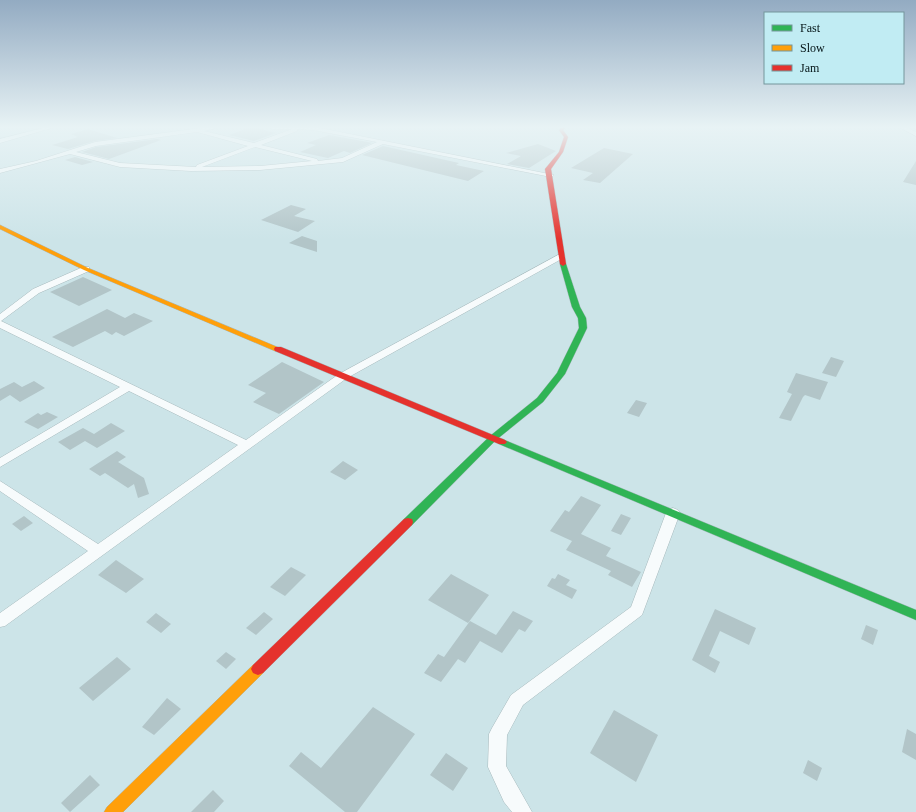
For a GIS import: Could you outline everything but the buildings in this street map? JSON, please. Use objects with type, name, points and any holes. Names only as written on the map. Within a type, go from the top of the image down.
[{"type":"street","points":[[0,171],[26,165]]},
{"type":"street","points":[[116,165],[191,169],[260,168],[292,165]]},
{"type":"street","points":[[191,169],[202,165]]},
{"type":"street","points":[[499,165],[551,175]]},
{"type":"street","points":[[112,812],[493,438],[540,400],[561,374],[583,328],[582,318],[576,307],[561,257],[551,175],[548,169],[551,165]]},
{"type":"street","points":[[0,227],[86,269],[916,614]]},
{"type":"street","points":[[0,621],[344,376],[561,257]]},
{"type":"street","points":[[0,319],[36,291],[86,269]]},
{"type":"street","points":[[0,324],[247,445]]},
{"type":"street","points":[[0,463],[128,387]]},
{"type":"street","points":[[0,485],[98,550]]},
{"type":"street","points":[[523,812],[510,794],[497,767],[498,734],[517,700],[637,611],[673,513]]},
{"type":"traffic: fast","points":[[408,522],[493,438],[540,400],[561,374],[583,328],[582,318],[576,307],[563,264]]},
{"type":"traffic: fast","points":[[502,442],[916,615]]},
{"type":"traffic: slow","points":[[0,227],[86,269],[278,349]]},
{"type":"traffic: slow","points":[[112,812],[258,669]]},
{"type":"traffic: jam","points":[[551,165],[548,169],[563,264]]},
{"type":"traffic: jam","points":[[278,349],[502,442]]},
{"type":"traffic: jam","points":[[258,669],[408,522]]}]
